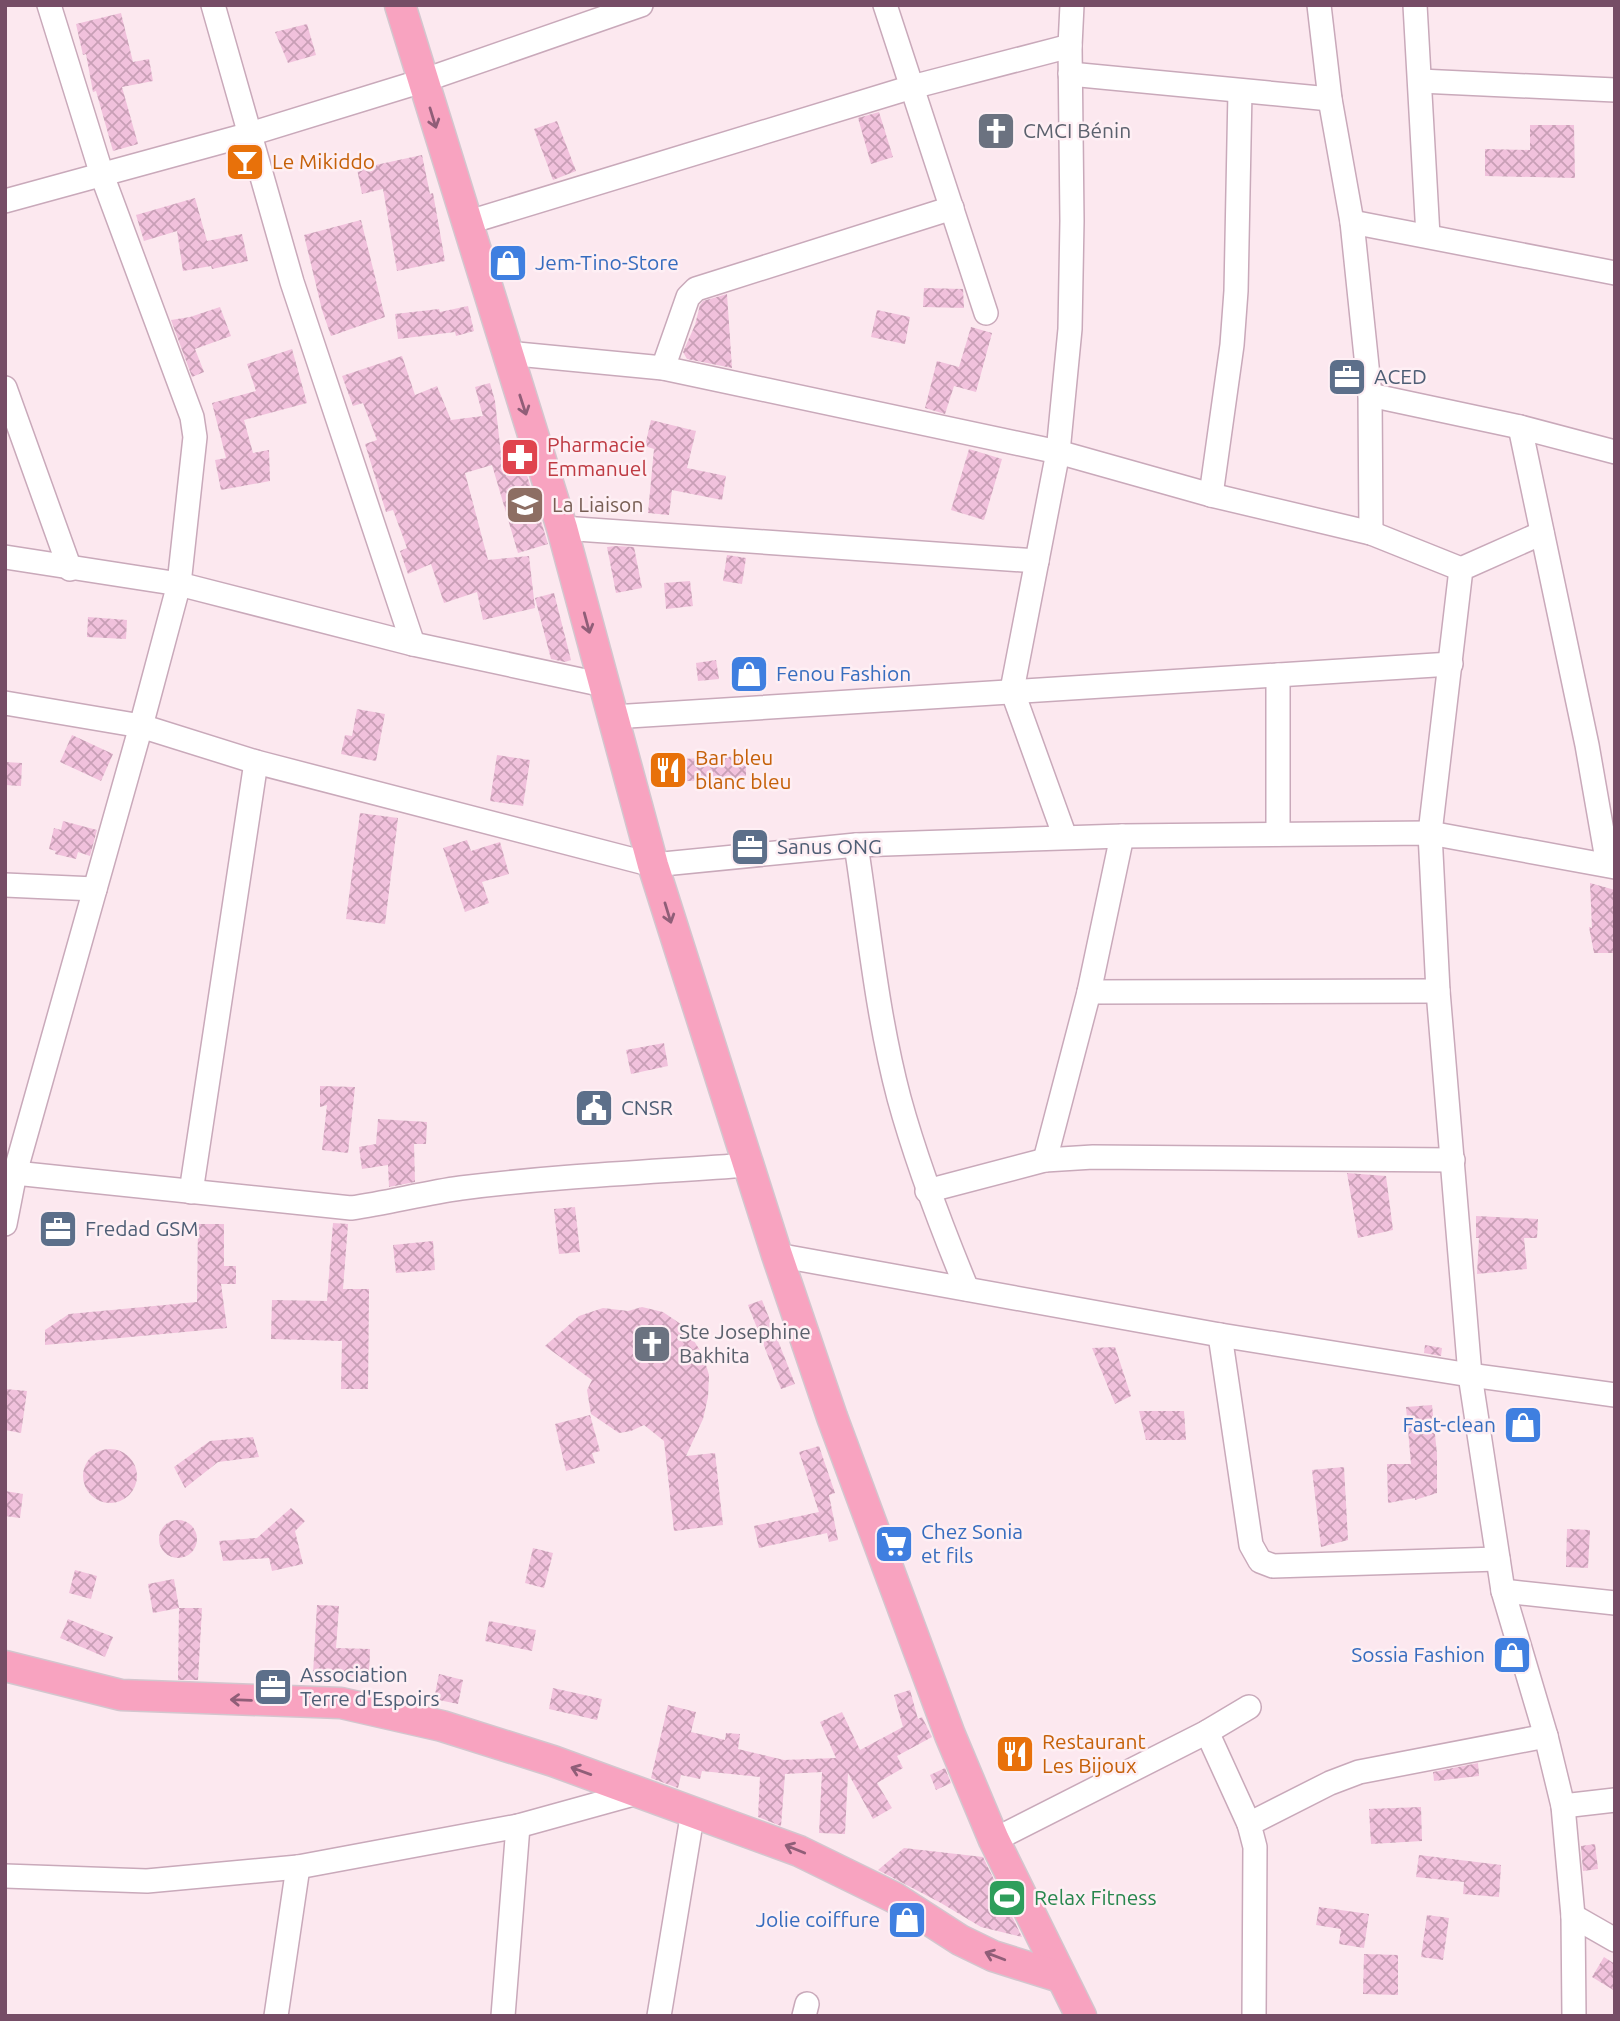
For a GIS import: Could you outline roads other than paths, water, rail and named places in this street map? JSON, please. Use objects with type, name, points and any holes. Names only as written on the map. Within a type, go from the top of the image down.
[{"type":"main road","points":[[400,5],[562,528],[653,864],[777,1255],[832,1417],[950,1735],[994,1840],[1060,1977],[1082,2016]]},
{"type":"main road","points":[[5,1666],[121,1695],[147,1698],[341,1703],[499,1743],[799,1851],[895,1898],[960,1940],[993,1956],[1060,1977]]},
{"type":"street","points":[[5,1224],[15,1173],[179,584],[195,426],[102,175],[49,5]]},
{"type":"street","points":[[213,5],[292,282],[413,644]]},
{"type":"street","points":[[5,201],[250,134],[422,81],[582,14],[641,5]]},
{"type":"street","points":[[885,5],[986,313]]},
{"type":"street","points":[[1065,837],[1012,690],[1058,452],[1070,329],[1072,5]]},
{"type":"street","points":[[1319,5],[1330,99],[1352,222],[1370,395],[1371,533]]},
{"type":"street","points":[[1415,5],[1428,236]]},
{"type":"street","points":[[466,223],[912,87],[1070,46]]},
{"type":"street","points":[[1070,74],[1330,99]]},
{"type":"street","points":[[1420,81],[1615,90]]},
{"type":"street","points":[[1211,495],[1232,345],[1236,291],[1240,91]]},
{"type":"street","points":[[663,368],[688,297],[696,289],[951,208]]},
{"type":"street","points":[[1352,222],[1615,273]]},
{"type":"street","points":[[507,353],[663,368],[1058,452],[1211,495],[1371,533],[1461,569],[1542,533]]},
{"type":"street","points":[[6,391],[70,569]]},
{"type":"street","points":[[1370,395],[1520,427],[1615,452]]},
{"type":"street","points":[[5,703],[141,726],[256,762],[653,864],[856,845],[1065,837],[1430,833],[1611,866],[1520,427]]},
{"type":"street","points":[[562,528],[1037,561]]},
{"type":"street","points":[[5,558],[179,584],[413,644],[604,685]]},
{"type":"street","points":[[1461,569],[1430,833],[1438,991],[1470,1375],[1503,1591],[1546,1736],[1563,1806],[1573,1916],[1574,2016]]},
{"type":"street","points":[[613,717],[1451,664]]},
{"type":"street","points":[[1278,675],[1279,834]]},
{"type":"street","points":[[191,1192],[256,762]]},
{"type":"street","points":[[1045,1160],[1089,992],[1122,836]]},
{"type":"street","points":[[856,845],[888,1050],[899,1097],[927,1191],[967,1289]]},
{"type":"street","points":[[5,885],[95,889]]},
{"type":"street","points":[[1089,992],[1438,991]]},
{"type":"street","points":[[927,1191],[1045,1160],[1093,1157],[1453,1160]]},
{"type":"street","points":[[15,1173],[351,1208],[497,1184],[748,1165]]},
{"type":"street","points":[[777,1255],[1220,1335],[1615,1395]]},
{"type":"street","points":[[1220,1335],[1251,1545],[1260,1561],[1273,1566],[1498,1559]]},
{"type":"street","points":[[1503,1591],[1615,1603]]},
{"type":"street","points":[[994,1840],[1207,1732],[1249,1707]]},
{"type":"street","points":[[1207,1732],[1249,1824],[1255,1847],[1254,2016]]},
{"type":"street","points":[[1249,1824],[1330,1783],[1359,1772],[1546,1736]]},
{"type":"street","points":[[5,1876],[147,1881],[298,1867],[518,1826],[641,1792]]},
{"type":"street","points":[[1563,1806],[1615,1800]]},
{"type":"street","points":[[659,2016],[693,1811]]},
{"type":"street","points":[[503,2016],[518,1826]]},
{"type":"street","points":[[276,2016],[298,1867]]},
{"type":"street","points":[[1573,1916],[1615,1940]]},
{"type":"place","name":"CMCI Bénin","points":[[996,131]]},
{"type":"place","name":"Le Mikiddo","points":[[245,162]]},
{"type":"place","name":"Jem-Tino-Store","points":[[508,263]]},
{"type":"place","name":"ACED","points":[[1347,377]]},
{"type":"place","name":"Pharmacie Emmanuel","points":[[520,457]]},
{"type":"place","name":"La Liaison","points":[[525,505]]},
{"type":"place","name":"Fenou Fashion","points":[[749,674]]},
{"type":"place","name":"Bar bleu blanc bleu","points":[[668,770]]},
{"type":"place","name":"Sanus ONG","points":[[750,847]]},
{"type":"place","name":"CNSR","points":[[594,1108]]},
{"type":"place","name":"Fredad GSM","points":[[58,1229]]},
{"type":"place","name":"Ste Josephine Bakhita","points":[[652,1344]]},
{"type":"place","name":"Fast-clean","points":[[1523,1425]]},
{"type":"place","name":"Chez Sonia et fils","points":[[894,1544]]},
{"type":"place","name":"Sossia Fashion","points":[[1512,1655]]},
{"type":"place","name":"Association Terre d'Espoirs","points":[[273,1687]]},
{"type":"place","name":"Restaurant Les Bijoux","points":[[1015,1754]]},
{"type":"place","name":"Relax Fitness","points":[[1007,1898]]},
{"type":"place","name":"Jolie coiffure","points":[[907,1920]]}]
